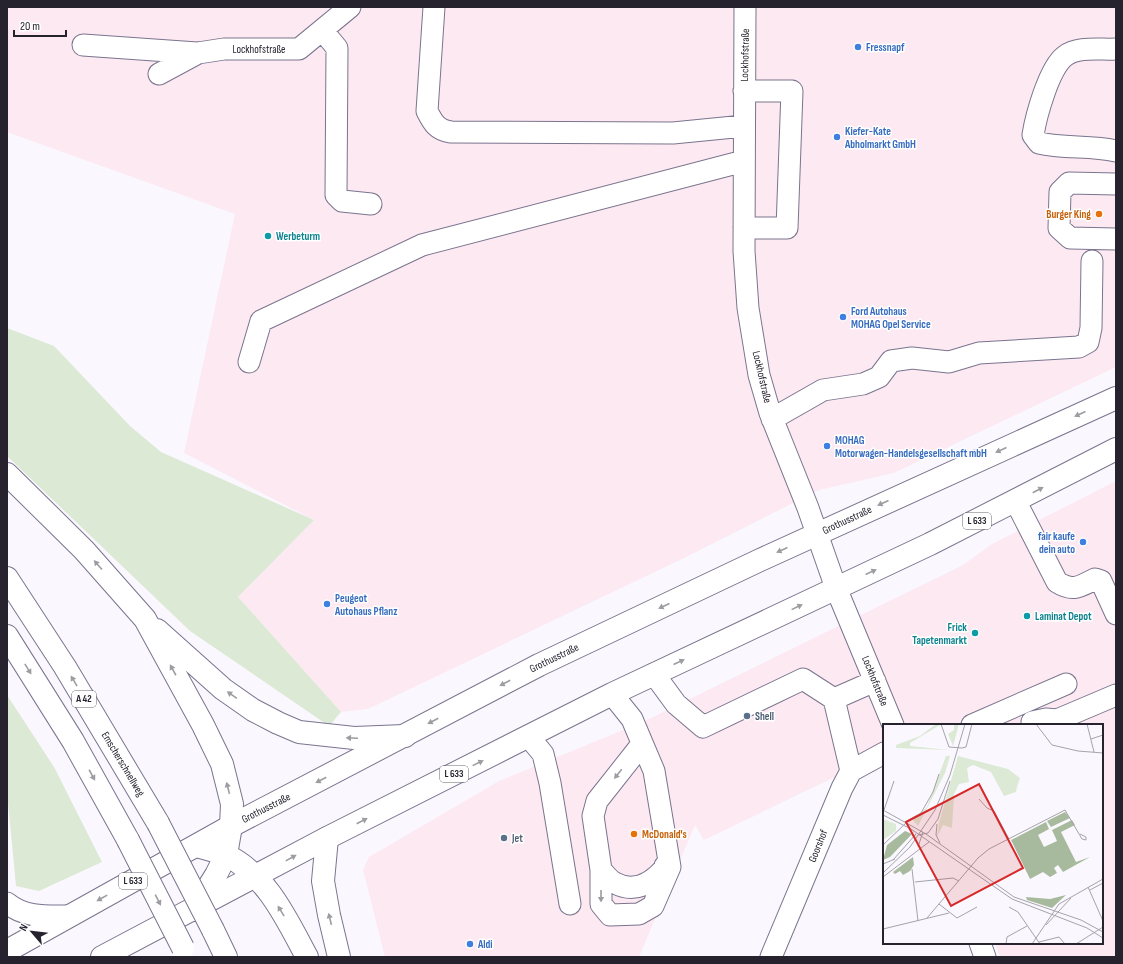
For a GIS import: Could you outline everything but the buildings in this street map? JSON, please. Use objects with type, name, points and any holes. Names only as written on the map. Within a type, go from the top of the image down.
[{"type":"main road","name":"Grothusstraße","points":[[7,951],[232,826],[539,665],[817,534],[1116,398]]},
{"type":"main road","name":"L 633","points":[[102,957],[194,910],[327,838],[612,694],[1016,502],[1116,449]]},
{"type":"main road","points":[[7,474],[84,550],[145,619],[223,689],[253,710],[299,732],[354,738],[405,736]]},
{"type":"main road","name":"Emscherschnellweg","points":[[7,578],[65,667],[158,823],[226,957]]},
{"type":"main road","points":[[145,619],[203,725],[222,764],[232,804],[232,826],[226,855],[216,876],[194,910]]},
{"type":"main road","points":[[7,636],[73,741],[128,840],[185,953]]},
{"type":"main road","points":[[327,838],[323,881],[339,957]]},
{"type":"main road","points":[[197,846],[226,855],[241,864],[256,877],[281,910],[307,957]]},
{"type":"street","name":"Lockhofstraße","points":[[160,74],[198,53],[224,49],[299,49],[350,7]]},
{"type":"street","points":[[434,7],[427,111],[434,125],[442,130],[459,132],[673,133],[744,126]]},
{"type":"street","name":"Lockhofstraße","points":[[745,7],[744,251],[748,308],[759,375],[772,419],[817,534],[836,588],[893,724]]},
{"type":"street","points":[[322,30],[337,48],[336,195],[342,201],[371,204]]},
{"type":"street","points":[[83,45],[198,53]]},
{"type":"street","points":[[1116,49],[1080,50],[1065,56],[1054,71],[1036,114],[1034,135],[1039,143],[1048,145],[1100,148],[1116,151]]},
{"type":"street","points":[[744,91],[792,91],[787,228],[744,228]]},
{"type":"street","points":[[249,362],[261,321],[422,245],[744,161]]},
{"type":"street","points":[[1116,184],[1069,183],[1060,192],[1059,221],[1059,228],[1070,238],[1116,239]]},
{"type":"street","points":[[772,419],[823,390],[863,384],[879,377],[892,361],[912,358],[950,362],[979,353],[1079,347],[1088,342],[1091,328],[1092,260]]},
{"type":"street","points":[[1016,502],[1057,582],[1067,588],[1076,588],[1095,579],[1101,581],[1116,614]]},
{"type":"street","points":[[654,674],[676,704],[703,727],[803,679],[834,699],[851,771],[883,754]]},
{"type":"street","points":[[834,699],[875,681]]},
{"type":"street","points":[[974,724],[1066,684]]},
{"type":"street","points":[[612,694],[632,719],[654,771],[670,867],[653,906],[639,914],[610,915],[602,904],[601,870],[594,816],[597,801],[642,744]]},
{"type":"street","points":[[1032,722],[1046,718],[1057,720],[1116,695]]},
{"type":"street","points":[[529,737],[544,754],[570,904]]},
{"type":"street","name":"Goorshof","points":[[771,957],[842,788],[851,771]]},
{"type":"street","points":[[601,870],[614,883],[633,888],[648,885],[665,868],[656,819],[659,799]]},
{"type":"street","points":[[7,903],[15,910],[36,916],[69,916]]},
{"type":"street","points":[[980,944],[985,957]]},
{"type":"shaded area","points":[[7,7],[1116,7],[1116,367],[894,473],[819,490],[682,559],[368,709],[341,712],[238,597],[314,520],[184,453],[235,214],[7,132]]},
{"type":"shaded area","points":[[1116,481],[1116,957],[1000,957],[995,944],[1103,944],[1103,724],[883,724],[883,748],[837,776],[704,840],[695,825],[639,957],[385,957],[363,870],[369,857],[499,781],[645,721],[963,565],[992,544]]},
{"type":"green space","points":[[7,328],[54,346],[130,426],[161,452],[314,520],[238,597],[341,712],[329,726],[190,631],[7,456]]},
{"type":"green space","points":[[7,695],[54,767],[102,862],[39,891],[16,886],[7,792]]},
{"type":"place","name":"Fressnapf","points":[[858,47]]},
{"type":"place","name":"Kiefer-Kate Abholmarkt GmbH","points":[[837,137]]},
{"type":"place","name":"Burger King","points":[[1099,214]]},
{"type":"place","name":"Werbeturm","points":[[268,236]]},
{"type":"place","name":"Ford Autohaus MOHAG Opel Service","points":[[843,317]]},
{"type":"place","name":"MOHAG Motorwagen-Handelsgesellschaft mbH","points":[[827,446]]},
{"type":"place","name":"fair kaufe dein auto","points":[[1083,542]]},
{"type":"place","name":"Peugeot Autohaus Pflanz","points":[[327,604]]},
{"type":"place","name":"Laminat Depot","points":[[1027,616]]},
{"type":"place","name":"Frick Tapetenmarkt","points":[[975,633]]},
{"type":"place","name":"Shell","points":[[747,716]]},
{"type":"place","name":"McDonald's","points":[[634,834]]},
{"type":"place","name":"Jet","points":[[504,838]]},
{"type":"place","name":"Aldi","points":[[470,944]]}]
